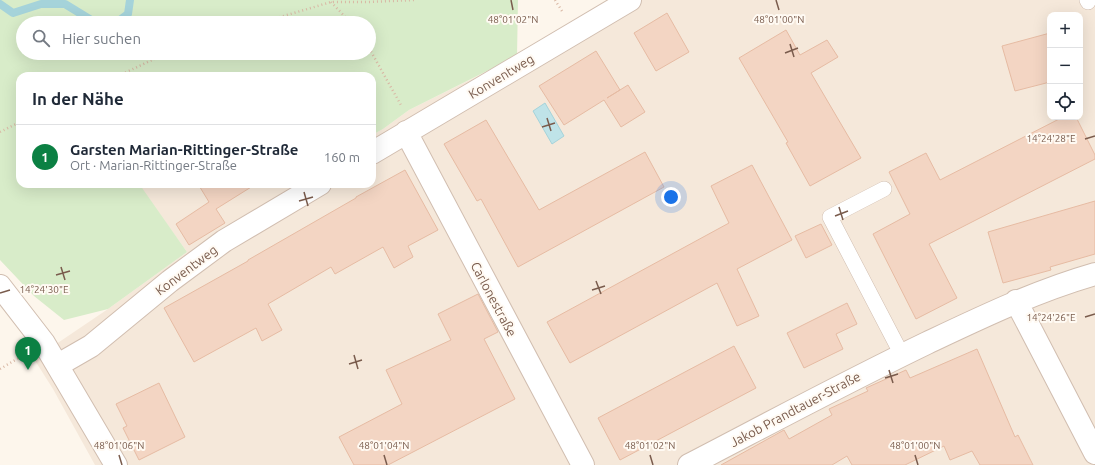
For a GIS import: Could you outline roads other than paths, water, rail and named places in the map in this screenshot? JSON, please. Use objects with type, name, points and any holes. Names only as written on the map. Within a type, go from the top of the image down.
[{"type":"street","name":"Konventweg","points":[[376,151],[630,0]]},
{"type":"street","name":"Carlonestraße","points":[[410,130],[583,465]]},
{"type":"street","name":"Konventweg","points":[[58,365],[91,346],[170,281],[224,241],[313,188]]},
{"type":"street","name":"Jakob Prandtauer-Straße","points":[[689,465],[874,368],[1016,302],[1070,281],[1095,274]]},
{"type":"street","points":[[0,286],[44,343],[116,465]]},
{"type":"street","points":[[1016,302],[1095,453]]},
{"type":"lane","points":[[884,189],[830,217],[902,355]]},
{"type":"water","points":[[545,103],[564,136],[552,144],[533,111]]},
{"type":"waterway","points":[[125,16],[128,14],[130,0]]},
{"type":"waterway","points":[[0,4],[13,13],[41,4],[65,4],[85,16]]},
{"type":"place","name":"Garsten Marian-Rittinger-Straße","points":[[28,370]]}]
